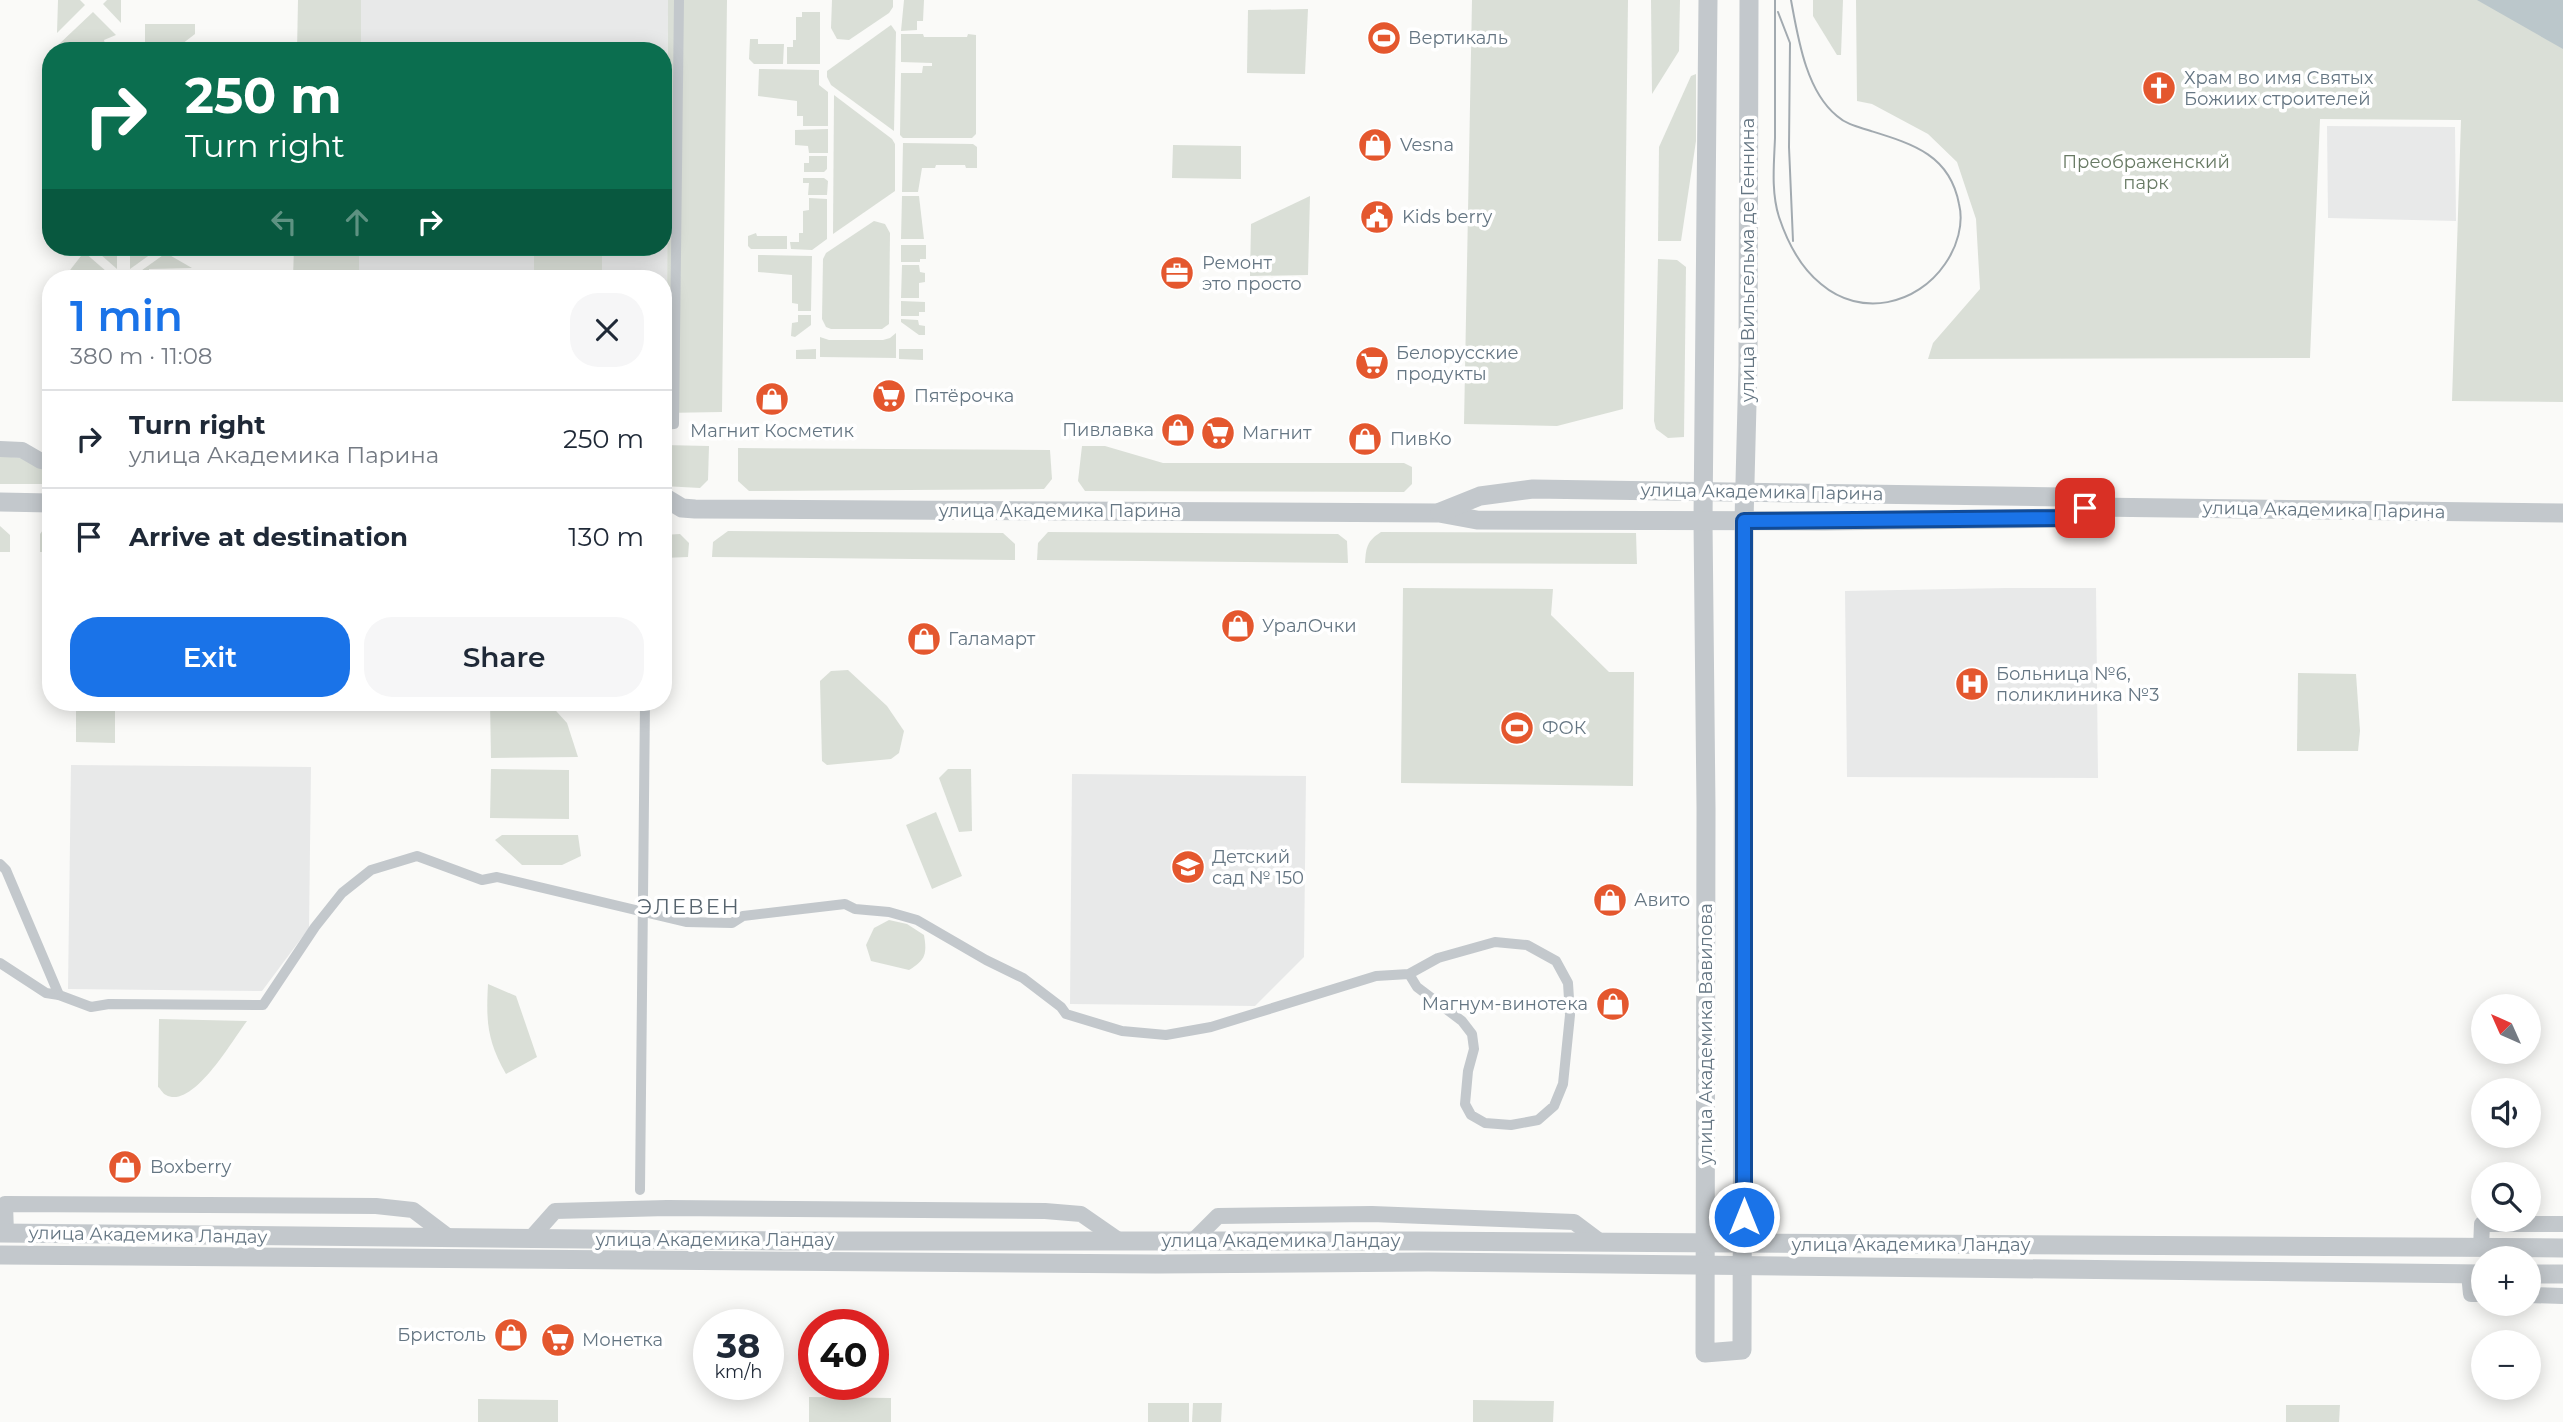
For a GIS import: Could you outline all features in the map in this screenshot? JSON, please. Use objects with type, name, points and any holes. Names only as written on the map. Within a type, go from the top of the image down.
[{"type":"street","points":[[672,424],[679,0]]},
{"type":"street","points":[[1703,521],[1708,0]]},
{"type":"street","name":"улица Вильгельма де Геннина","points":[[1744,521],[1749,0]]},
{"type":"street","points":[[0,449],[22,450],[42,461]]},
{"type":"street","name":"улица Академика Парина","points":[[1439,513],[1480,496],[1533,488],[2063,497],[2085,508],[2563,513]]},
{"type":"street","points":[[0,502],[42,503]]},
{"type":"street","name":"улица Академика Парина","points":[[672,502],[682,508]]},
{"type":"street","name":"улица Академика Парина","points":[[672,512],[682,508],[1439,513],[1478,520],[1744,521],[2065,518],[2085,508]]},
{"type":"street","name":"улица Академика Вавилова","points":[[1703,521],[1706,808],[1705,1353],[1742,1350],[1744,521]]},
{"type":"street","points":[[640,1190],[645,711]]},
{"type":"street","points":[[0,963],[46,993],[91,1007],[109,1004],[263,1005],[315,927],[342,893],[371,870],[417,856],[482,880],[497,877],[686,922],[732,923],[743,916],[845,904],[855,909],[889,912],[917,920],[1023,978],[1061,1007],[1066,1014],[1122,1031],[1166,1035],[1211,1027],[1376,976],[1409,974],[1438,958],[1495,942],[1527,945],[1556,961],[1568,983],[1570,1015],[1563,1084],[1554,1106],[1538,1120],[1511,1125],[1485,1123],[1471,1115],[1465,1104],[1468,1072],[1474,1049],[1472,1034],[1462,1021],[1417,987],[1409,974]]},
{"type":"street","points":[[0,864],[6,870],[59,995]]},
{"type":"street","points":[[3,1233],[5,1204],[344,1205],[413,1210],[450,1238]]},
{"type":"street","points":[[531,1238],[555,1211],[667,1208],[1045,1211],[1081,1214],[1120,1241]]},
{"type":"street","points":[[1193,1241],[1218,1216],[1327,1213],[1574,1222],[1602,1243]]},
{"type":"street","points":[[2481,1246],[2482,1224],[2563,1224]]},
{"type":"street","name":"улица Академика Ландау","points":[[3,1233],[450,1238],[2471,1248]]},
{"type":"street","name":"улица Академика Ландау","points":[[2541,1248],[2563,1248]]},
{"type":"street","name":"улица Академика Ландау","points":[[0,1255],[1198,1265],[1428,1262],[2471,1274]]},
{"type":"street","points":[[2541,1274],[2563,1274]]},
{"type":"street","points":[[2541,1295],[2563,1296]]},
{"type":"shaded area","points":[[361,0],[668,0],[668,42],[361,42]]},
{"type":"shaded area","points":[[2477,0],[2563,0],[2563,49]]},
{"type":"shaded area","points":[[2327,126],[2455,127],[2456,221],[2328,218]]},
{"type":"shaded area","points":[[359,256],[667,256],[667,270],[359,270]]},
{"type":"shaded area","name":"Больница №6, поликлиника №3","points":[[2096,588],[2098,778],[1847,777],[1845,591]]},
{"type":"shaded area","points":[[71,765],[311,767],[309,928],[262,991],[68,989]]},
{"type":"shaded area","name":"Детский сад № 150","points":[[1072,774],[1306,776],[1304,957],[1255,1006],[1070,1004]]},
{"type":"green space","points":[[58,0],[80,0],[85,5],[57,33]]},
{"type":"green space","points":[[107,0],[121,0],[121,23],[103,4]]},
{"type":"green space","points":[[298,0],[361,0],[361,42],[297,42]]},
{"type":"green space","points":[[668,0],[727,0],[722,412],[672,413],[672,270],[667,270],[667,256],[672,256],[672,42],[668,42]]},
{"type":"green space","points":[[832,0],[893,0],[893,7],[889,13],[849,40],[837,39],[831,28]]},
{"type":"green space","points":[[904,0],[924,0],[923,21],[917,21],[917,30],[901,31]]},
{"type":"green space","points":[[1472,0],[1628,0],[1623,409],[1557,426],[1464,424]]},
{"type":"green space","points":[[1651,0],[1680,0],[1679,51],[1652,94]]},
{"type":"green space","points":[[1813,0],[1843,0],[1841,55],[1837,55],[1813,16]]},
{"type":"green space","name":"Преображенский парк","points":[[1856,0],[2563,0],[2563,402],[2452,401],[2461,120],[2320,119],[2310,358],[1928,359],[1933,343],[1980,289],[1976,219],[1957,162],[1928,134],[1872,104],[1857,101]]},
{"type":"green space","points":[[1308,9],[1305,74],[1247,73],[1248,10]]},
{"type":"green space","points":[[93,12],[116,35],[105,42],[61,42]]},
{"type":"green space","points":[[802,12],[820,12],[820,64],[787,64],[787,47],[793,47],[793,40],[796,40],[796,17],[802,17]]},
{"type":"green space","points":[[145,24],[195,24],[195,34],[185,42],[145,42]]},
{"type":"green space","points":[[891,25],[896,32],[894,131],[831,85],[827,77],[827,71]]},
{"type":"green space","points":[[901,34],[923,34],[924,37],[976,35],[976,134],[972,138],[903,138],[900,135],[901,73],[922,73],[923,66],[932,66],[932,63],[901,62]]},
{"type":"green space","points":[[750,39],[758,39],[758,44],[784,44],[783,64],[754,64],[749,59]]},
{"type":"green space","points":[[759,69],[819,70],[819,85],[828,92],[828,126],[803,126],[803,116],[797,116],[797,101],[758,96]]},
{"type":"green space","points":[[1696,74],[1696,141],[1681,241],[1658,241],[1659,147],[1691,76]]},
{"type":"green space","points":[[834,95],[892,139],[895,144],[895,191],[833,234]]},
{"type":"green space","points":[[828,129],[828,153],[809,153],[808,146],[795,145],[795,130]]},
{"type":"green space","points":[[903,143],[973,144],[977,147],[977,168],[966,168],[965,165],[936,165],[935,168],[922,168],[918,192],[902,192]]},
{"type":"green space","points":[[1173,145],[1241,146],[1241,179],[1172,178]]},
{"type":"green space","points":[[809,156],[827,156],[827,169],[824,172],[804,172],[804,163],[809,163]]},
{"type":"green space","points":[[803,178],[824,178],[828,181],[827,195],[808,195],[809,183],[803,183]]},
{"type":"green space","points":[[902,196],[919,196],[924,239],[901,239]]},
{"type":"green space","points":[[1310,196],[1308,275],[1250,276],[1251,224]]},
{"type":"green space","points":[[809,198],[827,199],[827,239],[812,250],[791,249],[790,242],[799,242],[799,233],[803,233],[803,211],[809,210]]},
{"type":"green space","points":[[874,221],[885,224],[890,233],[889,324],[882,329],[826,327],[822,319],[823,259],[826,253]]},
{"type":"green space","points":[[756,233],[757,236],[787,236],[787,249],[751,249],[748,246],[748,236]]},
{"type":"green space","points":[[901,245],[926,245],[926,259],[920,259],[920,262],[901,262]]},
{"type":"green space","points":[[758,255],[812,256],[811,311],[798,311],[798,304],[792,303],[792,275],[758,272]]},
{"type":"green space","points":[[81,256],[89,256],[105,270],[70,270]]},
{"type":"green space","points":[[102,256],[117,256],[117,269]]},
{"type":"green space","points":[[130,256],[148,256],[130,269]]},
{"type":"green space","points":[[162,256],[171,256],[192,268],[149,269],[142,270]]},
{"type":"green space","points":[[294,256],[359,256],[359,270],[293,270]]},
{"type":"green space","points":[[534,256],[602,256],[602,270],[534,270]]},
{"type":"green space","points":[[1658,259],[1677,260],[1686,267],[1684,437],[1668,438],[1656,429],[1654,421]]},
{"type":"green space","points":[[902,265],[919,265],[920,272],[925,273],[925,282],[919,283],[919,298],[901,298]]},
{"type":"green space","points":[[901,301],[925,302],[925,312],[919,312],[919,316],[901,316]]},
{"type":"green space","points":[[798,315],[811,315],[811,325],[795,337],[791,336],[792,323],[798,322]]},
{"type":"green space","points":[[901,319],[918,320],[919,325],[925,326],[925,335],[919,335],[901,322]]},
{"type":"green space","points":[[896,333],[896,358],[820,357],[820,337],[829,340],[883,340]]},
{"type":"green space","points":[[816,349],[816,359],[796,359],[796,350]]},
{"type":"green space","points":[[899,349],[923,349],[923,360],[899,359]]},
{"type":"green space","points":[[672,445],[709,446],[708,480],[700,488],[672,486]]},
{"type":"green space","points":[[1082,446],[1105,446],[1163,463],[1404,463],[1412,467],[1412,484],[1404,492],[1085,491],[1078,481]]},
{"type":"green space","points":[[738,448],[1050,450],[1052,479],[1044,489],[749,491],[738,481]]},
{"type":"green space","points":[[0,456],[22,458],[42,465],[42,484],[0,484]]},
{"type":"green space","points":[[0,526],[10,535],[10,552],[0,552]]},
{"type":"green space","points":[[42,531],[42,552],[40,552]]},
{"type":"green space","points":[[728,531],[1003,533],[1015,544],[1015,560],[712,557],[713,542]]},
{"type":"green space","points":[[1048,532],[1338,534],[1347,541],[1348,563],[1037,560],[1038,543]]},
{"type":"green space","points":[[1381,532],[1636,533],[1637,564],[1365,563],[1368,545]]},
{"type":"green space","points":[[672,534],[680,534],[689,543],[688,557],[672,558]]},
{"type":"green space","name":"ФОК","points":[[1403,588],[1553,589],[1551,615],[1609,672],[1634,672],[1633,786],[1401,783]]},
{"type":"green space","points":[[848,670],[887,706],[904,731],[899,753],[891,759],[827,765],[822,761],[820,681],[831,671]]},
{"type":"green space","points":[[2298,673],[2356,674],[2360,731],[2358,751],[2297,751]]},
{"type":"green space","points":[[76,711],[115,711],[115,743],[76,742]]},
{"type":"green space","points":[[490,711],[556,711],[567,723],[578,757],[491,758]]},
{"type":"green space","points":[[491,769],[569,770],[569,819],[490,818]]},
{"type":"green space","points":[[948,769],[971,769],[972,831],[959,832],[939,778]]},
{"type":"green space","points":[[936,812],[962,876],[932,889],[906,825]]},
{"type":"green space","points":[[502,835],[578,835],[581,856],[562,865],[522,865],[495,840]]},
{"type":"green space","points":[[889,920],[907,924],[924,935],[924,956],[909,970],[871,961],[866,945],[874,928]]},
{"type":"green space","points":[[488,984],[516,996],[537,1057],[506,1074],[491,1041],[487,1009]]},
{"type":"green space","points":[[159,1019],[247,1021],[200,1083],[177,1097],[166,1095],[158,1087]]},
{"type":"green space","points":[[891,1398],[891,1422],[809,1422],[809,1400]]},
{"type":"green space","points":[[478,1399],[558,1400],[558,1422],[478,1422]]},
{"type":"green space","points":[[1473,1400],[1554,1401],[1553,1422],[1473,1422]]},
{"type":"green space","points":[[1148,1403],[1189,1403],[1189,1422],[1148,1422]]},
{"type":"green space","points":[[1193,1403],[1222,1403],[1221,1422],[1192,1422]]},
{"type":"green space","points":[[2286,1405],[2340,1405],[2339,1422],[2286,1422]]},
{"type":"tram line","points":[[1775,0],[1774,188],[1776,207],[1786,235],[1807,270],[1837,295],[1870,303],[1904,297],[1933,278],[1953,250],[1961,219],[1954,187],[1947,174],[1927,154],[1901,141],[1849,124],[1826,105],[1805,63],[1791,0]]},
{"type":"tram line","points":[[1778,12],[1790,43],[1789,147],[1793,241]]},
{"type":"place","name":"Вертикаль","points":[[1384,38]]},
{"type":"place","name":"Храм во имя Святых Божиих строителей","points":[[2159,88]]},
{"type":"place","name":"Vesna","points":[[1375,145]]},
{"type":"place","name":"Kids berry","points":[[1377,217]]},
{"type":"place","name":"Ремонт это просто","points":[[1177,273]]},
{"type":"place","name":"Белорусские продукты","points":[[1372,363]]},
{"type":"place","name":"Пятёрочка","points":[[889,396]]},
{"type":"place","name":"Магнит Косметик","points":[[772,399]]},
{"type":"place","name":"Пивлавка","points":[[1178,430]]},
{"type":"place","name":"Магнит","points":[[1218,433]]},
{"type":"place","name":"ПивКо","points":[[1365,439]]},
{"type":"place","name":"УралОчки","points":[[1238,626]]},
{"type":"place","name":"Галамарт","points":[[924,639]]},
{"type":"place","name":"Больница №6, поликлиника №3","points":[[1972,684]]},
{"type":"place","name":"ФОК","points":[[1517,728]]},
{"type":"place","name":"Детский сад № 150","points":[[1188,867]]},
{"type":"place","name":"Авито","points":[[1610,900]]},
{"type":"place","name":"Магнум-винотека","points":[[1613,1004]]},
{"type":"place","name":"Boxberry","points":[[125,1167]]},
{"type":"place","name":"Бристоль","points":[[511,1335]]},
{"type":"place","name":"Монетка","points":[[558,1340]]},
{"type":"district","name":"ЭЛЕВЕН","points":[[689,907]]},
{"type":"route","points":[[1744,1217],[1744,521],[2065,518],[2085,508]]}]
